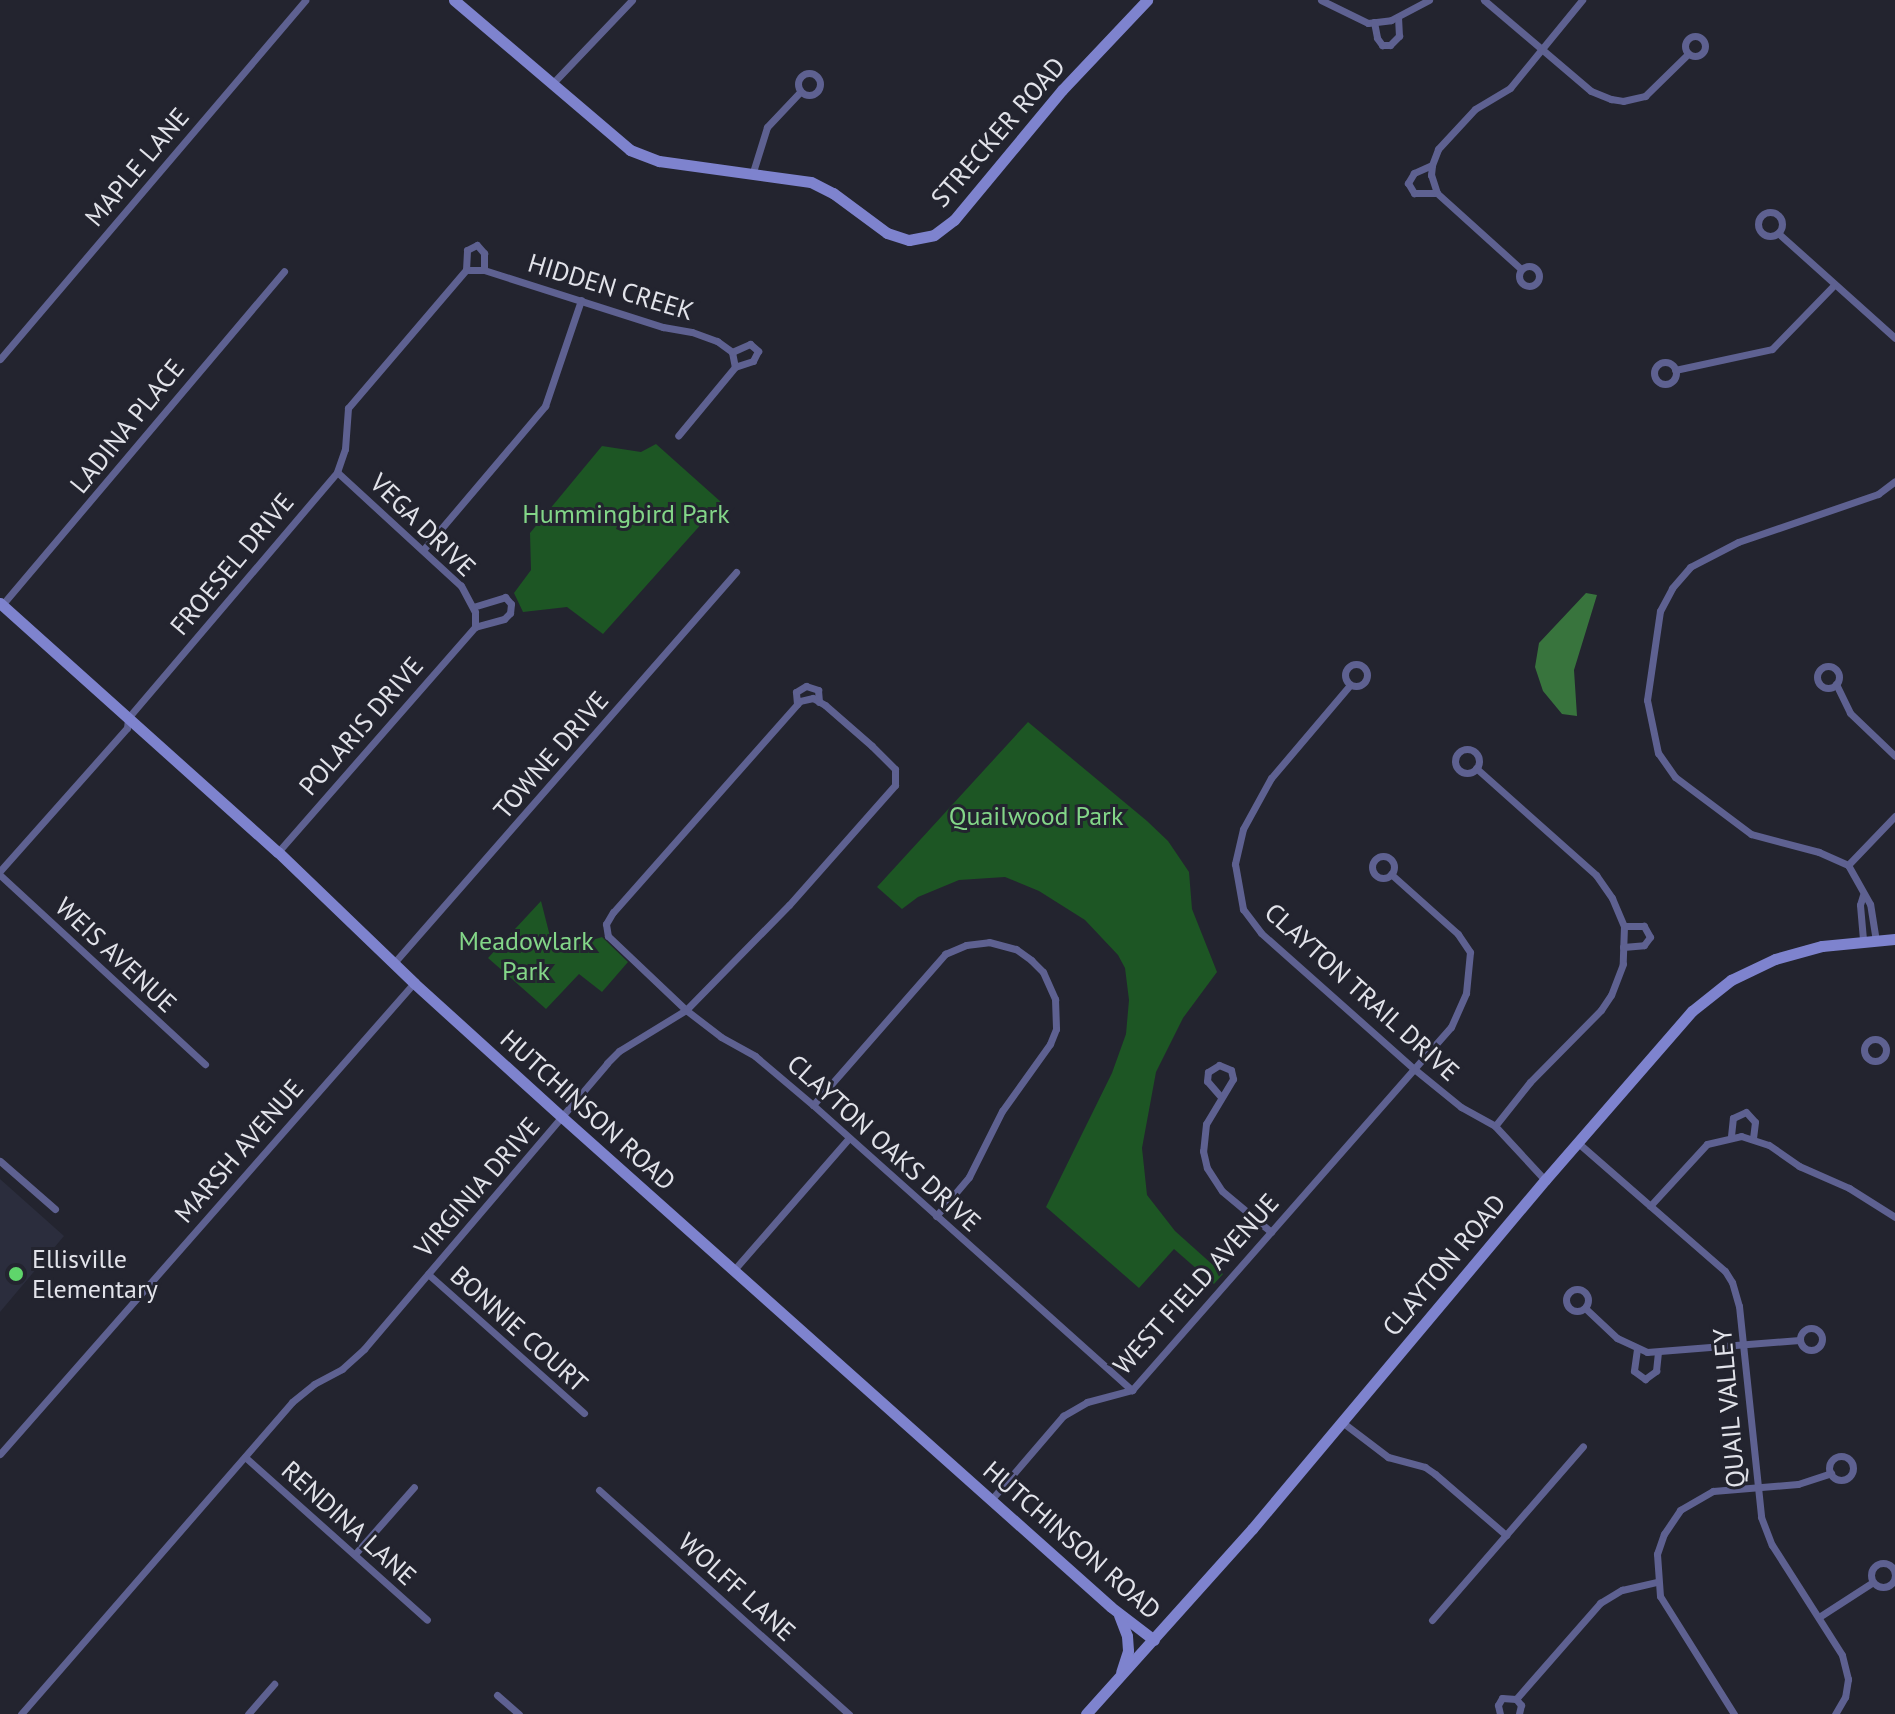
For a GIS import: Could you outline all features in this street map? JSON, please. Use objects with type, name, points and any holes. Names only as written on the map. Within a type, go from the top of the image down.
[{"type":"street","name":"MAPLE LANE","points":[[0,359],[305,0]]},
{"type":"street","name":"STRECKER ROAD","points":[[454,0],[614,140],[644,157],[811,182],[833,193],[897,237],[909,240],[934,235],[965,208],[1062,90],[1147,0]]},
{"type":"street","points":[[550,86],[632,0]]},
{"type":"street","points":[[1321,0],[1368,23],[1398,17],[1429,0]]},
{"type":"street","points":[[1484,0],[1591,91],[1623,101],[1645,96],[1688,54]]},
{"type":"street","points":[[1521,269],[1437,193],[1431,175],[1432,165],[1438,149],[1469,116],[1510,88],[1582,0]]},
{"type":"street","points":[[1374,22],[1377,38],[1382,45],[1390,45],[1399,36],[1398,17]]},
{"type":"street","points":[[753,172],[767,127],[800,92]]},
{"type":"street","points":[[1432,165],[1410,177],[1408,187],[1418,193],[1437,193]]},
{"type":"street","points":[[1778,233],[1895,338]]},
{"type":"street","name":"FROESEL DRIVE","points":[[0,873],[127,728],[128,718],[337,472],[345,449],[348,408],[466,270],[467,250],[477,245],[484,253],[484,270]]},
{"type":"street","name":"HIDDEN CREEK","points":[[466,270],[484,270],[663,327],[692,332],[717,341],[732,352],[750,344],[758,351],[753,361],[735,364]]},
{"type":"street","name":"LADINA PLACE","points":[[1,604],[284,271]]},
{"type":"street","points":[[1675,370],[1772,349],[1834,285]]},
{"type":"street","points":[[423,550],[545,406],[581,300]]},
{"type":"street","points":[[678,436],[735,364],[732,352]]},
{"type":"street","name":"VEGA DRIVE","points":[[337,472],[461,586],[474,609]]},
{"type":"street","points":[[1876,941],[1870,904],[1848,865],[1819,852],[1751,834],[1675,777],[1658,753],[1647,700],[1660,611],[1672,588],[1690,567],[1738,542],[1878,494],[1895,481]]},
{"type":"street","name":"TOWNE DRIVE","points":[[393,964],[736,572]]},
{"type":"street","name":"POLARIS DRIVE","points":[[278,852],[475,627],[504,619],[510,613],[511,604],[505,597],[474,609]]},
{"type":"street","name":"HUTCHINSON ROAD","points":[[1,604],[278,852],[393,964],[733,1271],[1117,1611],[1154,1640]]},
{"type":"street","points":[[474,609],[475,627]]},
{"type":"street","points":[[1836,684],[1850,713],[1895,756]]},
{"type":"street","name":"CLAYTON TRAIL DRIVE","points":[[1350,685],[1271,778],[1256,804],[1236,852],[1237,886],[1243,909],[1261,933],[1413,1068],[1461,1107],[1495,1126],[1545,1180]]},
{"type":"street","name":"VIRGINIA DRIVE","points":[[21,1714],[292,1402],[314,1384],[342,1369],[364,1349],[619,1051],[686,1010],[789,905],[895,785],[897,776],[890,764],[819,702],[818,690],[806,686],[796,692],[797,704],[613,912],[608,919],[607,931]]},
{"type":"street","points":[[797,704],[813,698],[819,702]]},
{"type":"street","points":[[1476,768],[1596,875],[1619,911],[1624,926],[1619,978],[1601,1010],[1530,1082],[1495,1126]]},
{"type":"street","points":[[1848,865],[1895,816]]},
{"type":"street","name":"WEIS AVENUE","points":[[0,873],[205,1064]]},
{"type":"street","name":"WEST FIELD AVENUE","points":[[991,1500],[1063,1416],[1087,1402],[1132,1390],[1458,1017],[1468,982],[1470,952],[1458,934],[1391,874]]},
{"type":"street","points":[[1863,895],[1860,905],[1863,942]]},
{"type":"street","points":[[1623,947],[1644,945],[1650,937],[1644,926],[1624,926]]},
{"type":"street","name":"CLAYTON OAKS DRIVE","points":[[607,931],[614,942],[686,1010],[721,1037],[755,1056],[813,1105],[1132,1390]]},
{"type":"street","name":"CLAYTON ROAD","points":[[1086,1714],[1342,1422],[1681,1023],[1717,989],[1759,965],[1790,953],[1895,939]]},
{"type":"street","points":[[813,1105],[945,954],[966,945],[989,942],[1016,949],[1031,960],[1043,972],[1055,999],[1057,1014],[1053,1037],[1002,1111],[969,1177],[936,1216]]},
{"type":"street","name":"MARSH AVENUE","points":[[0,1454],[414,983]]},
{"type":"street","points":[[1885,1044],[1895,1039]]},
{"type":"street","points":[[1221,1097],[1207,1081],[1211,1068],[1219,1065],[1227,1067],[1233,1074],[1232,1084],[1206,1124],[1203,1151],[1207,1168],[1222,1191],[1271,1232]]},
{"type":"street","points":[[1731,1136],[1733,1118],[1746,1112],[1755,1122],[1753,1138]]},
{"type":"street","points":[[1650,1206],[1697,1152],[1707,1144],[1731,1136],[1753,1138],[1895,1217]]},
{"type":"street","points":[[733,1271],[848,1139]]},
{"type":"street","name":"QUAIL VALLEY","points":[[1577,1142],[1725,1271],[1732,1282],[1739,1306],[1757,1485],[1765,1531],[1842,1655],[1846,1668],[1846,1691],[1835,1714]]},
{"type":"street","points":[[0,1161],[55,1209]]},
{"type":"street","name":"BONNIE COURT","points":[[428,1274],[584,1413]]},
{"type":"street","points":[[1585,1308],[1617,1338],[1637,1349],[1658,1353],[1800,1340]]},
{"type":"street","points":[[1637,1349],[1634,1371],[1645,1379],[1654,1374],[1658,1353]]},
{"type":"street","points":[[1342,1422],[1388,1457],[1435,1474],[1506,1535]]},
{"type":"street","points":[[1432,1620],[1583,1446]]},
{"type":"street","name":"RENDINA LANE","points":[[245,1457],[427,1620]]},
{"type":"street","points":[[1734,1714],[1663,1603],[1657,1582],[1657,1554],[1668,1526],[1680,1510],[1713,1491],[1798,1484],[1831,1473]]},
{"type":"street","points":[[355,1554],[414,1487]]},
{"type":"street","name":"WOLFF LANE","points":[[599,1490],[849,1714]]},
{"type":"street","points":[[1516,1699],[1600,1603],[1622,1590],[1657,1582]]},
{"type":"street","points":[[1819,1617],[1873,1582]]},
{"type":"street","points":[[1117,1611],[1127,1636],[1128,1651],[1118,1679]]},
{"type":"street","points":[[248,1714],[274,1684]]},
{"type":"street","points":[[497,1695],[519,1714]]},
{"type":"street","points":[[1500,1714],[1498,1705],[1502,1698],[1516,1699],[1521,1705],[1519,1714]]},
{"type":"shaded area","points":[[1586,593],[1597,595],[1574,670],[1577,716],[1562,714],[1543,691],[1535,667],[1539,643]]},
{"type":"shaded area","name":"Ellisville Elementary","points":[[0,1179],[64,1236],[0,1312]]},
{"type":"green space","name":"Hummingbird Park","points":[[656,444],[721,502],[603,634],[567,607],[523,612],[514,593],[531,570],[530,533],[602,446],[641,452]]},
{"type":"green space","name":"Quailwood Park","points":[[1028,722],[1147,821],[1168,841],[1189,872],[1192,909],[1217,972],[1183,1018],[1156,1072],[1142,1148],[1147,1195],[1175,1231],[1223,1274],[1214,1284],[1174,1249],[1139,1288],[1046,1207],[1112,1073],[1126,1034],[1129,1000],[1125,968],[1118,955],[1085,920],[1039,891],[1005,877],[959,880],[918,897],[902,909],[877,887]]},
{"type":"green space","name":"Meadowlark Park","points":[[541,901],[554,952],[602,937],[628,962],[602,992],[579,974],[546,1009],[488,958]]},
{"type":"place","name":"Ellisville Elementary","points":[[16,1274]]}]
